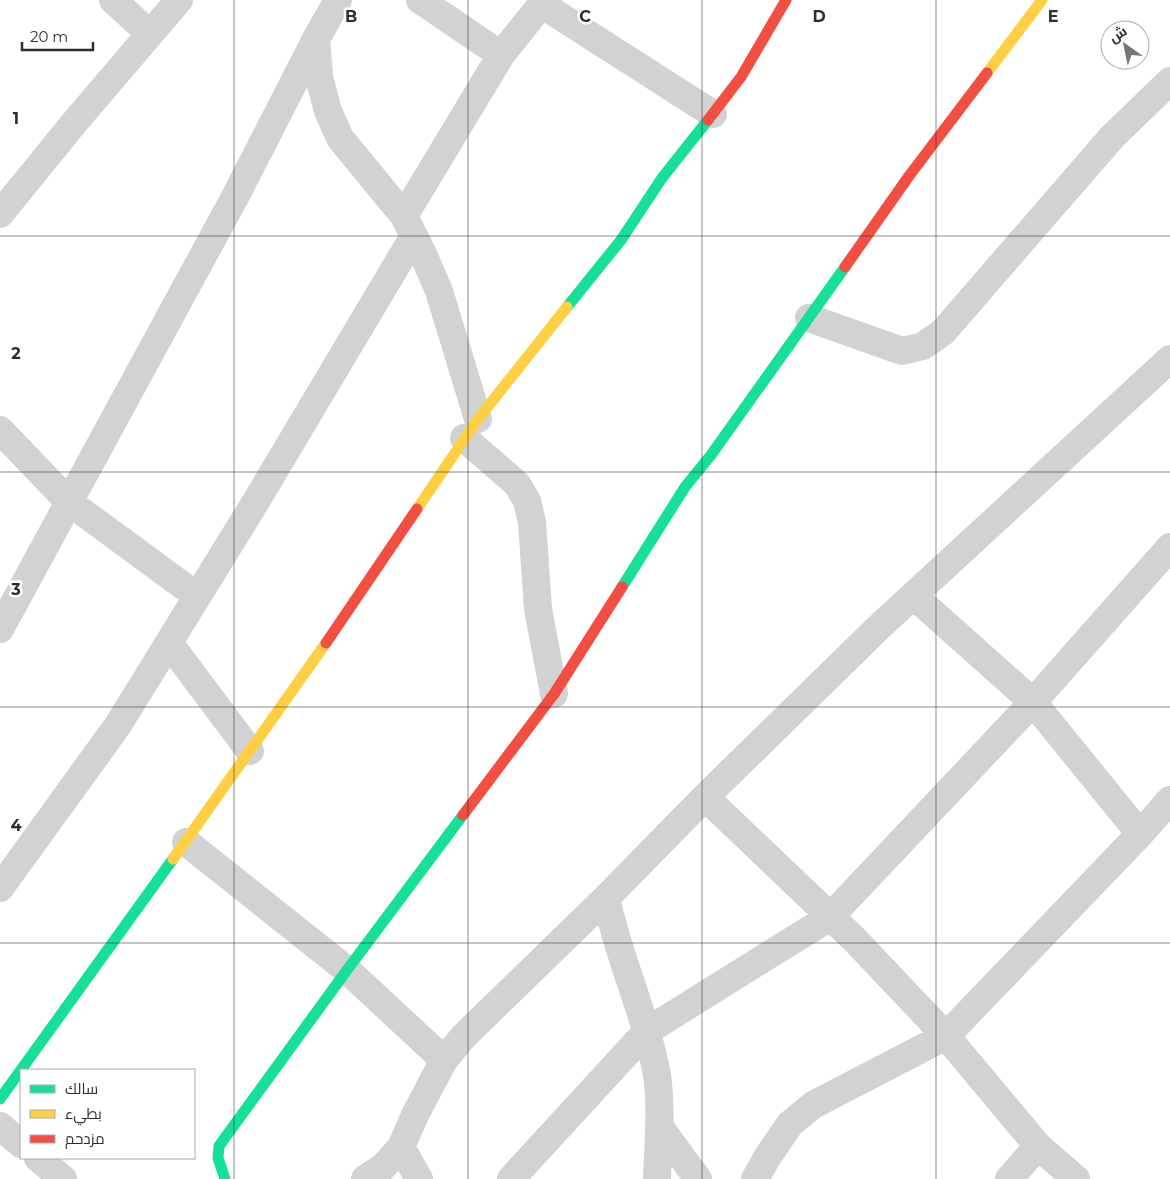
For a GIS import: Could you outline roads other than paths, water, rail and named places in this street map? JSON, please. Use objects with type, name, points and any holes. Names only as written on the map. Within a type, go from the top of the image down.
[{"type":"street","points":[[113,0],[150,34]]},
{"type":"street","points":[[0,214],[74,123],[180,0]]},
{"type":"street","points":[[0,629],[235,197],[338,0]]},
{"type":"street","points":[[420,0],[501,55]]},
{"type":"street","points":[[22,1069],[114,944],[250,751],[277,709],[303,676],[471,429],[621,240],[662,178],[741,77],[786,0]]},
{"type":"street","points":[[225,1179],[218,1158],[219,1146],[347,970],[554,694],[685,487],[711,455],[909,176],[1042,0]]},
{"type":"street","points":[[0,888],[118,724],[197,596],[409,226],[501,55],[543,2],[713,114]]},
{"type":"street","points":[[316,39],[319,77],[328,112],[340,138],[409,226],[439,291],[471,429],[517,484],[527,501],[532,522],[538,609],[554,694]]},
{"type":"street","points":[[809,318],[902,351],[923,346],[943,332],[1112,137],[1170,81]]},
{"type":"street","points":[[365,1179],[383,1168],[401,1147],[415,1115],[444,1060],[464,1036],[879,628],[1170,360]]},
{"type":"street","points":[[0,430],[69,502],[197,596]]},
{"type":"street","points":[[511,1179],[647,1031],[830,917],[1034,702],[1170,547]]},
{"type":"street","points":[[914,596],[1034,702],[1140,834]]},
{"type":"street","points":[[168,643],[250,751]]},
{"type":"street","points":[[705,797],[830,917],[946,1036],[1038,1146],[1076,1179]]},
{"type":"street","points":[[755,1179],[790,1124],[814,1106],[946,1036],[1140,834],[1170,800]]},
{"type":"street","points":[[186,842],[347,970],[444,1060]]},
{"type":"street","points":[[606,898],[612,927],[647,1031],[657,1077],[659,1126],[656,1179]]},
{"type":"street","points":[[0,1099],[20,1072]]},
{"type":"street","points":[[0,1126],[20,1143]]},
{"type":"street","points":[[659,1126],[698,1179]]},
{"type":"street","points":[[1009,1179],[1038,1146]]},
{"type":"street","points":[[401,1147],[419,1179]]},
{"type":"street","points":[[39,1159],[63,1179]]}]
